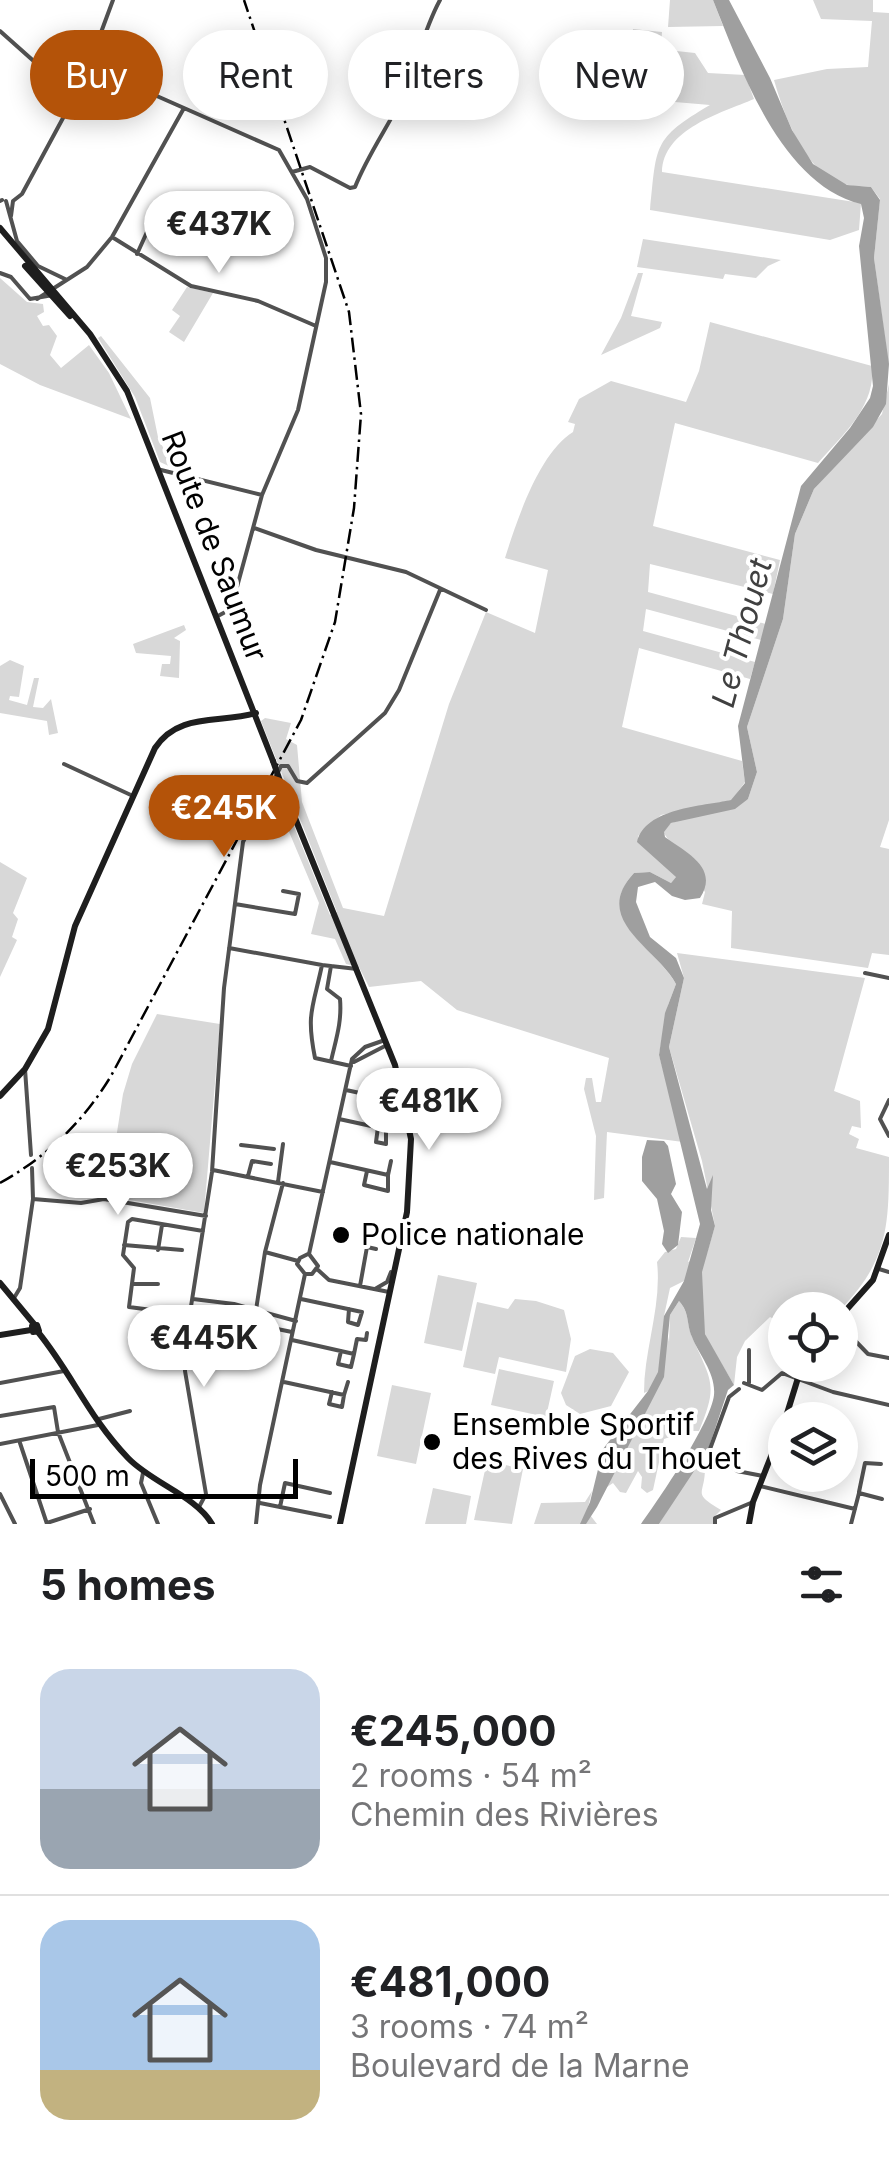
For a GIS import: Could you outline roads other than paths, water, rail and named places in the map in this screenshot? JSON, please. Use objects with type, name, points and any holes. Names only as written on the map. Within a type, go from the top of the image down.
[{"type":"main road","name":"Route de Saumur","points":[[0,231],[102,353],[125,392],[404,1094],[411,1151],[408,1203],[340,1524]]},
{"type":"main road","points":[[0,1096],[25,1069],[48,1028],[76,925],[154,748],[166,734],[183,724],[254,713]]},
{"type":"main road","points":[[858,1298],[879,1269],[889,1235]]},
{"type":"main road","points":[[0,1282],[97,1424],[143,1473],[200,1507],[212,1524]]},
{"type":"main road","points":[[0,1336],[35,1329]]},
{"type":"main road","points":[[749,1524],[768,1466]]},
{"type":"street","points":[[102,30],[113,0]]},
{"type":"street","points":[[292,172],[310,168],[355,187],[372,146],[402,96],[440,0]]},
{"type":"street","points":[[0,31],[30,58]]},
{"type":"street","points":[[0,274],[10,277],[28,298],[37,299],[87,268],[112,237],[183,110]]},
{"type":"street","points":[[11,216],[14,201],[22,194],[62,120]]},
{"type":"street","points":[[211,120],[279,150],[307,200],[327,266],[298,410],[262,494],[231,609],[217,616]]},
{"type":"street","points":[[2,200],[14,201]]},
{"type":"street","points":[[2,200],[17,241],[38,266],[57,272],[66,280]]},
{"type":"street","points":[[137,254],[152,221]]},
{"type":"street","points":[[112,237],[191,286],[258,301],[316,326]]},
{"type":"street","points":[[158,468],[262,494]]},
{"type":"street","points":[[254,528],[316,550],[406,572],[486,610]]},
{"type":"street","points":[[200,1507],[206,1494],[185,1372],[192,1299],[213,1170],[228,948],[243,842],[281,766],[288,766],[298,780],[307,783],[380,720],[403,681],[440,590]]},
{"type":"street","points":[[64,764],[133,796]]},
{"type":"street","points":[[235,904],[295,914],[300,894],[283,892]]},
{"type":"street","points":[[228,948],[357,969]]},
{"type":"street","points":[[322,965],[308,1020],[313,1055],[351,1066]]},
{"type":"street","points":[[327,989],[332,966]]},
{"type":"street","points":[[866,972],[889,978]]},
{"type":"street","points":[[316,987],[327,989],[340,999],[340,1028],[331,1062]]},
{"type":"street","points":[[264,1252],[298,1261],[308,1254],[351,1066],[386,1042]]},
{"type":"street","points":[[25,1069],[31,1155]]},
{"type":"street","points":[[384,1089],[382,1128],[376,1142],[395,1146]]},
{"type":"street","points":[[346,1090],[384,1098]]},
{"type":"street","points":[[889,1100],[880,1120],[889,1136]]},
{"type":"street","points":[[339,1119],[382,1128],[388,1132],[386,1144]]},
{"type":"street","points":[[241,1144],[274,1149]]},
{"type":"street","points":[[256,1310],[280,1182],[283,1144]]},
{"type":"street","points":[[260,1162],[262,1147]]},
{"type":"street","points":[[367,1171],[364,1185],[388,1190],[392,1161]]},
{"type":"street","points":[[248,1176],[250,1162],[271,1164]]},
{"type":"street","points":[[330,1162],[388,1175]]},
{"type":"street","points":[[14,1298],[20,1288],[33,1199],[32,1168]]},
{"type":"street","points":[[213,1170],[323,1192]]},
{"type":"street","points":[[33,1199],[81,1203],[104,1199],[207,1216]]},
{"type":"street","points":[[190,1315],[131,1308],[134,1266],[124,1257],[124,1245],[130,1220],[203,1232]]},
{"type":"street","points":[[158,1250],[162,1224]]},
{"type":"street","points":[[124,1245],[182,1250]]},
{"type":"street","points":[[360,1286],[367,1247],[376,1249]]},
{"type":"street","points":[[308,1254],[330,1280],[390,1292]]},
{"type":"street","points":[[298,1261],[299,1271],[305,1274],[317,1269]]},
{"type":"street","points":[[375,1289],[387,1282],[395,1265]]},
{"type":"street","points":[[879,1269],[889,1272]]},
{"type":"street","points":[[256,1524],[305,1274]]},
{"type":"street","points":[[132,1284],[158,1284]]},
{"type":"street","points":[[375,1289],[386,1306]]},
{"type":"street","points":[[192,1299],[241,1306],[296,1321]]},
{"type":"street","points":[[301,1299],[350,1309]]},
{"type":"street","points":[[241,1306],[238,1320],[294,1333]]},
{"type":"street","points":[[341,1351],[338,1364],[350,1367],[357,1339],[366,1340],[367,1333]]},
{"type":"street","points":[[292,1340],[354,1354]]},
{"type":"street","points":[[858,1343],[868,1354],[889,1358]]},
{"type":"street","points":[[749,1350],[747,1383],[764,1389],[772,1382]]},
{"type":"street","points":[[0,1383],[64,1371]]},
{"type":"street","points":[[283,1382],[344,1395]]},
{"type":"street","points":[[332,1392],[328,1404],[342,1407],[348,1382]]},
{"type":"street","points":[[805,1382],[889,1405]]},
{"type":"street","points":[[739,1389],[729,1397],[710,1449],[737,1471],[764,1476]]},
{"type":"street","points":[[0,1416],[54,1407],[59,1434],[94,1524]]},
{"type":"street","points":[[0,1444],[59,1434],[130,1412]]},
{"type":"street","points":[[20,1441],[47,1524],[90,1509]]},
{"type":"street","points":[[851,1524],[865,1463],[880,1464]]},
{"type":"street","points":[[143,1473],[141,1483],[158,1524]]},
{"type":"street","points":[[280,1507],[285,1483],[330,1493]]},
{"type":"street","points":[[760,1486],[855,1509]]},
{"type":"street","points":[[859,1493],[882,1499]]},
{"type":"street","points":[[0,1494],[15,1524]]},
{"type":"street","points":[[258,1502],[330,1516]]},
{"type":"street","points":[[715,1524],[715,1518],[753,1502]]},
{"type":"railway","points":[[0,1183],[63,1137],[111,1076],[301,720],[335,622],[354,508],[361,414],[349,312],[244,0]]},
{"type":"place","name":"Police nationale","points":[[341,1235]]},
{"type":"place","name":"Ensemble Sportif des Rives du Thouet","points":[[432,1442]]},
{"type":"water label","name":"Le Thouet","points":[[742,633]]}]
